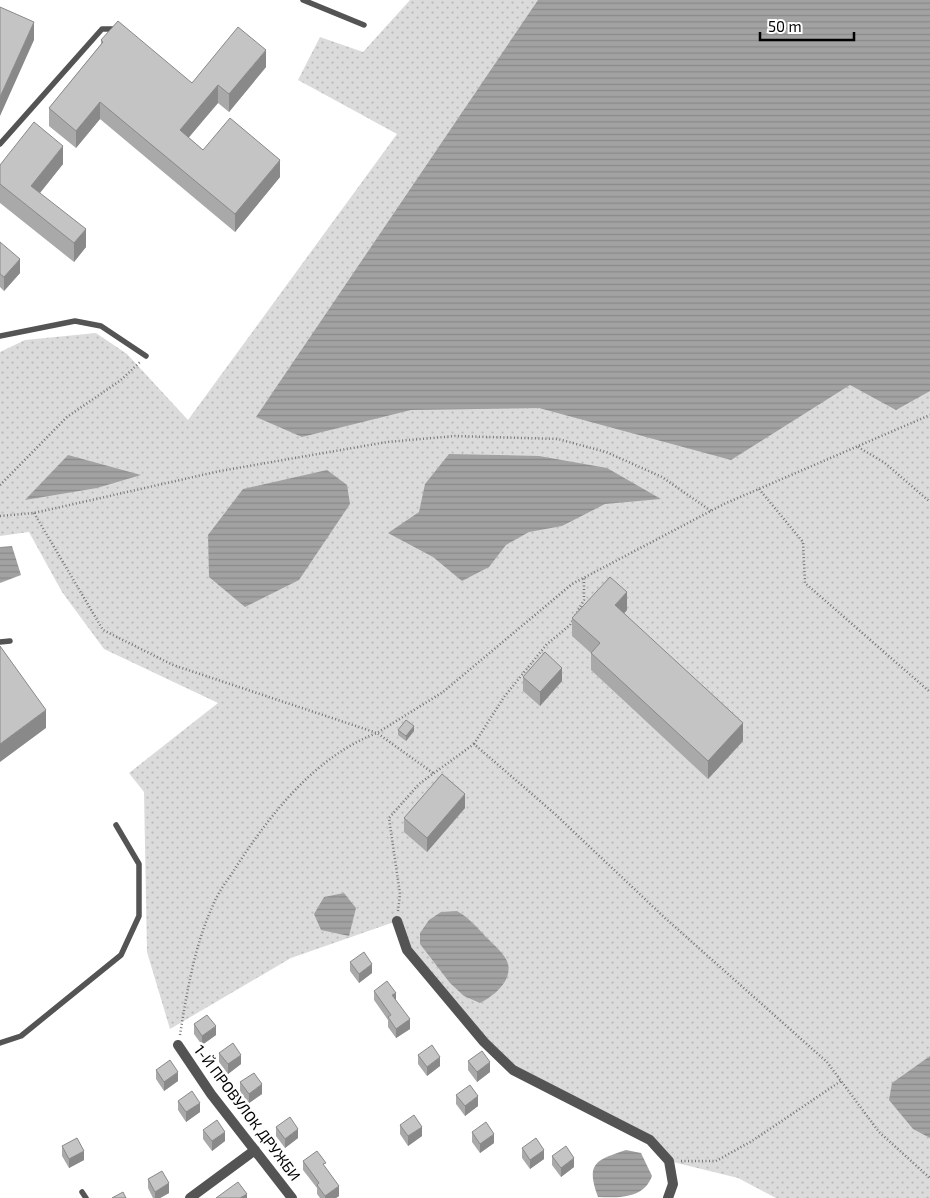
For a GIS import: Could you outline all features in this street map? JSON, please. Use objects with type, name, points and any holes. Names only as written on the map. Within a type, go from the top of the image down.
[{"type":"street","points":[[397,921],[408,950],[477,1034],[513,1070],[650,1140],[669,1161],[673,1184],[668,1198]]},
{"type":"street","name":"1-Й ПРОВУЛОК ДРУЖБИ","points":[[178,1045],[211,1094],[292,1198]]},
{"type":"street","points":[[190,1198],[255,1150]]},
{"type":"lane","points":[[303,0],[364,25]]},
{"type":"lane","points":[[0,144],[102,29],[115,28],[123,34]]},
{"type":"lane","points":[[0,336],[75,321],[101,326],[146,356]]},
{"type":"lane","points":[[0,642],[10,641]]},
{"type":"lane","points":[[0,1043],[21,1036],[121,955],[139,916],[138,864],[116,824]]},
{"type":"path","points":[[0,485],[67,417],[121,380],[146,356]]},
{"type":"path","points":[[178,1045],[194,962],[214,902],[265,825],[304,781],[354,742],[377,733],[443,692],[572,584],[711,511],[930,415]]},
{"type":"path","points":[[0,516],[34,513],[220,471],[387,442],[455,436],[558,439],[606,452],[662,477],[711,511]]},
{"type":"path","points":[[857,446],[886,463],[930,502]]},
{"type":"path","points":[[759,489],[803,542],[804,583],[930,692]]},
{"type":"path","points":[[34,513],[103,630],[172,665],[377,733],[432,773]]},
{"type":"path","points":[[397,921],[400,894],[389,818],[419,784],[474,744],[504,697],[546,644],[570,625],[584,600],[584,578]]},
{"type":"path","points":[[474,744],[554,814],[664,918],[827,1062],[879,1132],[930,1178]]},
{"type":"path","points":[[669,1161],[716,1161],[752,1142],[841,1081]]},
{"type":"shaded area","points":[[410,0],[930,0],[930,1198],[776,1198],[738,1178],[669,1161],[650,1140],[513,1070],[407,950],[397,921],[291,958],[170,1029],[147,952],[144,792],[129,773],[218,703],[104,649],[62,592],[29,532],[0,536],[0,352],[25,340],[96,333],[127,354],[188,420],[397,134],[298,80],[320,37],[363,52]]},
{"type":"shaded area","points":[[538,0],[930,0],[930,391],[896,410],[850,385],[731,460],[539,408],[411,410],[302,437],[256,417]]},
{"type":"shaded area","points":[[449,454],[539,456],[607,468],[661,499],[605,504],[562,526],[529,532],[506,545],[489,567],[462,581],[433,557],[388,533],[419,512],[425,484]]},
{"type":"shaded area","points":[[68,455],[141,475],[97,488],[25,500]]},
{"type":"shaded area","points":[[327,470],[347,485],[350,504],[299,580],[245,607],[209,577],[208,535],[243,489]]},
{"type":"shaded area","points":[[12,546],[21,575],[0,583],[0,547]]},
{"type":"shaded area","points":[[344,893],[356,908],[349,936],[321,930],[314,914],[324,897]]},
{"type":"shaded area","points":[[457,911],[473,923],[496,946],[508,964],[507,977],[500,988],[480,1003],[464,996],[450,983],[420,944],[420,933],[429,920],[441,912]]},
{"type":"shaded area","points":[[930,1056],[930,1138],[913,1129],[889,1100],[892,1083]]},
{"type":"shaded area","points":[[626,1150],[641,1153],[652,1176],[648,1183],[643,1189],[631,1195],[623,1197],[598,1197],[593,1176],[596,1164],[601,1160]]},
{"type":"building","points":[[0,7],[34,22],[0,97]]},
{"type":"building","points":[[118,21],[192,83],[238,27],[266,50],[229,94],[218,85],[180,130],[203,150],[230,118],[280,160],[235,214],[100,102],[76,131],[49,108],[103,42],[101,40]]},
{"type":"building","points":[[34,122],[63,146],[31,186],[86,229],[74,243],[0,184],[0,165]]},
{"type":"building","points":[[0,242],[20,259],[4,277],[0,274]]},
{"type":"building","points":[[610,577],[627,592],[615,605],[743,723],[708,761],[591,653],[600,643],[572,618]]},
{"type":"building","points":[[0,646],[46,710],[0,744]]},
{"type":"building","points":[[545,652],[562,668],[540,692],[523,677]]},
{"type":"building","points":[[406,720],[414,726],[406,736],[398,730]]},
{"type":"building","points":[[442,774],[465,794],[427,838],[404,818]]},
{"type":"building","points":[[364,952],[372,964],[359,974],[350,962]]},
{"type":"building","points":[[387,981],[396,993],[392,995],[410,1019],[396,1029],[388,1017],[391,1015],[374,991]]},
{"type":"building","points":[[207,1015],[216,1026],[202,1036],[194,1024]]},
{"type":"building","points":[[233,1043],[241,1055],[228,1064],[219,1053]]},
{"type":"building","points":[[432,1045],[440,1057],[427,1067],[418,1055]]},
{"type":"building","points":[[482,1051],[490,1062],[477,1072],[468,1061]]},
{"type":"building","points":[[170,1060],[178,1072],[164,1082],[156,1070]]},
{"type":"building","points":[[254,1073],[262,1084],[249,1094],[240,1082]]},
{"type":"building","points":[[470,1085],[478,1096],[465,1106],[456,1095]]},
{"type":"building","points":[[192,1091],[200,1103],[186,1112],[178,1101]]},
{"type":"building","points":[[414,1115],[422,1127],[408,1136],[400,1125]]},
{"type":"building","points":[[290,1117],[298,1129],[285,1139],[276,1127]]},
{"type":"building","points":[[217,1120],[225,1132],[212,1141],[203,1130]]},
{"type":"building","points":[[486,1122],[494,1134],[480,1144],[472,1132]]},
{"type":"building","points":[[77,1138],[84,1151],[69,1159],[62,1146]]},
{"type":"building","points":[[536,1138],[544,1150],[530,1160],[522,1148]]},
{"type":"building","points":[[566,1146],[574,1158],[561,1168],[552,1156]]},
{"type":"building","points":[[317,1151],[326,1163],[323,1164],[339,1186],[325,1196],[317,1185],[319,1183],[303,1161]]},
{"type":"building","points":[[162,1171],[169,1183],[155,1192],[148,1179]]},
{"type":"building","points":[[238,1182],[247,1194],[240,1198],[216,1198]]},
{"type":"building","points":[[123,1192],[126,1198],[112,1198]]}]
